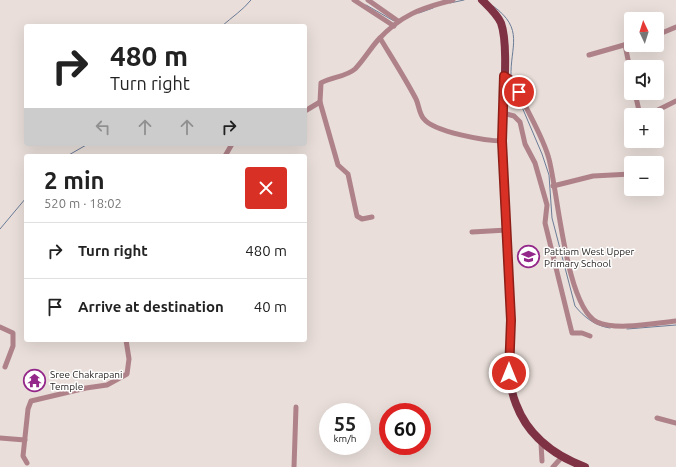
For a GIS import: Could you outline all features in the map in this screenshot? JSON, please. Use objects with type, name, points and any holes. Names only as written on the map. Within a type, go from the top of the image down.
[{"type":"main road","points":[[482,0],[494,11],[501,24],[505,50],[502,141],[511,320],[509,373],[511,388],[516,405],[531,433],[541,443],[562,457],[585,467]]},
{"type":"street","points":[[354,0],[394,26]]},
{"type":"street","points":[[368,0],[398,21]]},
{"type":"street","points":[[372,217],[362,219],[357,216],[348,174],[338,164],[320,102],[321,84],[328,79],[354,70],[380,38],[398,21],[415,11],[453,0]]},
{"type":"street","points":[[664,32],[676,28]]},
{"type":"street","points":[[380,38],[416,101],[422,118],[436,127],[486,141],[502,141]]},
{"type":"street","points":[[589,54],[624,46]]},
{"type":"street","points":[[504,76],[516,84],[549,159],[553,186],[578,298],[586,314],[597,322],[615,325],[676,321]]},
{"type":"street","points":[[662,108],[676,101]]},
{"type":"street","points":[[307,110],[320,102]]},
{"type":"street","points":[[503,113],[514,116],[520,122],[525,144],[535,163],[547,205],[545,223],[572,333],[582,333],[590,336]]},
{"type":"street","points":[[553,186],[594,176],[624,174]]},
{"type":"street","points":[[472,232],[507,230]]},
{"type":"street","points":[[0,327],[13,333],[13,346],[5,367]]},
{"type":"street","points":[[27,463],[23,456],[28,409],[31,401],[86,388],[107,385],[127,374],[129,359],[126,342]]},
{"type":"street","points":[[294,467],[296,407]]},
{"type":"street","points":[[657,418],[676,423]]},
{"type":"street","points":[[0,438],[25,440]]},
{"type":"street","points":[[541,443],[542,460]]},
{"type":"street","points":[[553,467],[562,457]]},
{"type":"waterway","points":[[224,24],[251,0]]},
{"type":"waterway","points":[[450,3],[464,0]]},
{"type":"waterway","points":[[366,5],[394,21]]},
{"type":"waterway","points":[[493,6],[503,14],[509,22],[512,30],[514,38],[511,77]]},
{"type":"waterway","points":[[419,13],[433,8]]},
{"type":"waterway","points":[[511,83],[512,92],[519,100],[542,154],[549,175],[552,218],[575,306],[590,320],[599,325],[610,328]]},
{"type":"waterway","points":[[70,154],[84,146]]},
{"type":"waterway","points":[[0,229],[24,200]]},
{"type":"waterway","points":[[627,329],[676,325]]},
{"type":"place","name":"Pattiam West Upper Primary School","points":[[528,257]]},
{"type":"place","name":"Sree Chakrapani Temple","points":[[34,380]]},
{"type":"route","points":[[509,373],[511,320],[502,141],[504,76],[516,84],[519,92]]}]
